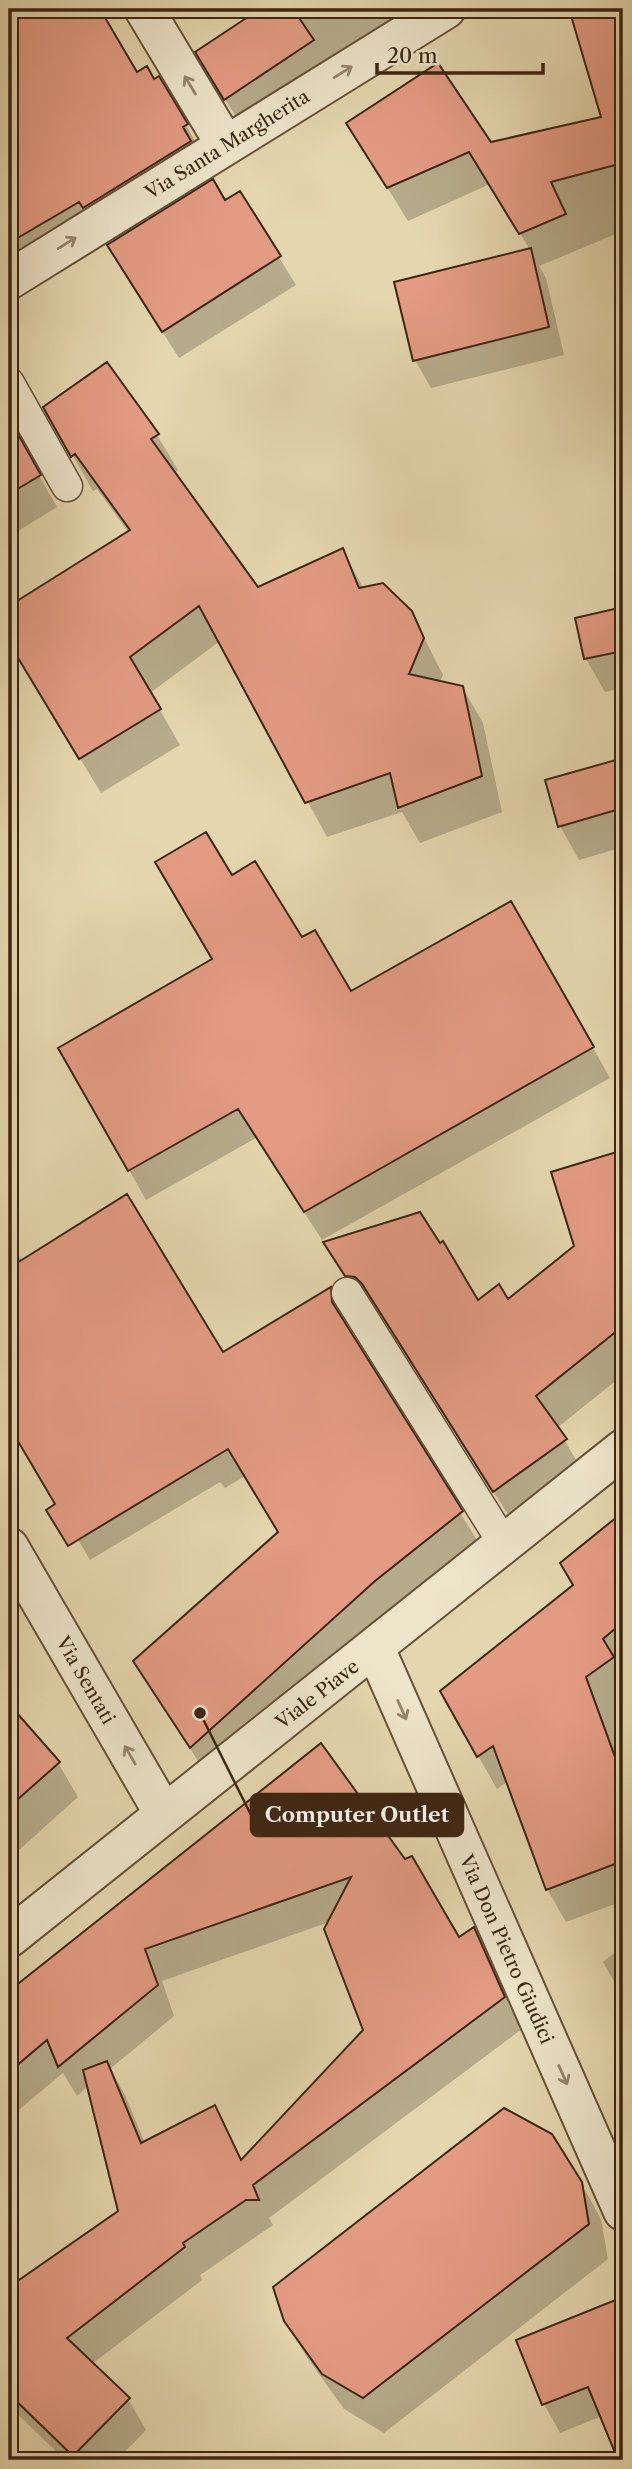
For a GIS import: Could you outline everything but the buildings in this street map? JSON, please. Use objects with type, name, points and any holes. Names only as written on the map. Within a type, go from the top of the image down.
[{"type":"street","points":[[144,9],[225,144]]},
{"type":"street","name":"Via Santa Margherita","points":[[9,280],[446,9]]},
{"type":"street","name":"Viale Piave","points":[[9,1937],[623,1449]]},
{"type":"street","name":"Via Sentati","points":[[9,1547],[164,1814]]},
{"type":"street","name":"Via Don Pietro Giudici","points":[[375,1648],[623,2211]]},
{"type":"lane","points":[[9,383],[67,486]]},
{"type":"lane","points":[[346,1293],[505,1544]]},
{"type":"place","name":"Computer Outlet","points":[[200,1713]]}]
